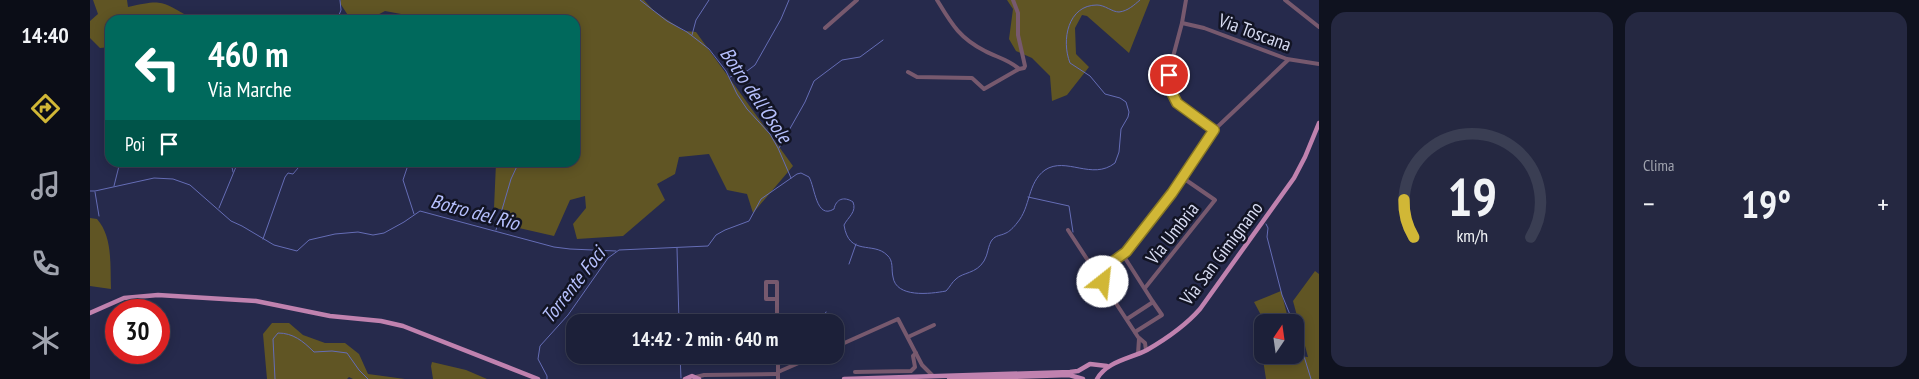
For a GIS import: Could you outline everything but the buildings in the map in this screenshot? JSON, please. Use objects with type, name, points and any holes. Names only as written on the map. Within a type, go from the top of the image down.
[{"type":"main road","name":"Via San Gimignano","points":[[1083,368],[1090,364],[1096,366],[1110,365],[1138,354],[1157,344],[1192,318],[1208,299],[1295,176],[1319,123]]},
{"type":"main road","points":[[90,313],[119,299],[144,295],[195,297],[272,304],[330,316],[398,324],[538,379]]},
{"type":"main road","name":"Via San Gimignano","points":[[1098,377],[1110,365]]},
{"type":"main road","points":[[1096,366],[1098,377]]},
{"type":"main road","points":[[844,379],[1075,371],[1083,368]]},
{"type":"main road","points":[[1083,368],[1081,373],[1083,379]]},
{"type":"main road","points":[[949,379],[1069,375],[1083,379]]},
{"type":"main road","points":[[685,379],[690,376],[697,378]]},
{"type":"street","points":[[825,28],[857,0]]},
{"type":"street","points":[[937,0],[950,23],[963,36],[982,50],[1015,64],[1019,69]]},
{"type":"street","points":[[908,72],[917,77],[972,78],[984,89],[1024,68],[1018,35],[1018,13],[1012,0]]},
{"type":"street","points":[[1186,0],[1169,74],[1172,93],[1177,103],[1214,130]]},
{"type":"street","points":[[1285,0],[1319,27]]},
{"type":"street","name":"Via Toscana","points":[[1182,23],[1204,28],[1288,60],[1319,64]]},
{"type":"street","points":[[1097,273],[1123,255],[1184,178],[1214,130],[1288,60]]},
{"type":"street","name":"Via Umbria","points":[[1144,288],[1215,200],[1184,178]]},
{"type":"street","points":[[1068,230],[1135,332],[1143,341],[1146,350]]},
{"type":"street","name":"Via Umbria","points":[[1123,255],[1153,302]]},
{"type":"street","points":[[1092,265],[1100,268],[1107,266]]},
{"type":"street","points":[[1103,282],[1103,274],[1107,266]]},
{"type":"street","points":[[777,299],[766,299],[766,282],[777,282],[777,299],[777,314]]},
{"type":"street","points":[[1127,319],[1153,302],[1162,314],[1135,332]]},
{"type":"street","points":[[844,343],[896,319],[900,321],[922,366],[933,376]]},
{"type":"street","points":[[908,337],[934,325]]},
{"type":"street","points":[[1138,336],[1140,344],[1138,354]]},
{"type":"street","points":[[1143,341],[1157,344]]},
{"type":"street","points":[[855,372],[911,371],[915,367],[913,356],[916,354]]},
{"type":"street","points":[[697,378],[706,375],[778,375],[799,364]]},
{"type":"street","points":[[918,377],[922,371],[922,366]]},
{"type":"shaded area","points":[[93,0],[127,0],[128,7],[147,3],[160,3],[186,15],[105,15],[105,48],[100,48],[90,38],[90,21],[98,14]]},
{"type":"shaded area","points":[[341,0],[644,0],[654,11],[684,31],[696,32],[793,166],[753,213],[747,194],[727,190],[709,154],[679,157],[675,174],[657,184],[665,200],[623,236],[577,239],[573,224],[586,208],[585,196],[570,200],[554,236],[506,225],[510,211],[494,208],[496,167],[580,167],[580,15],[406,15],[385,11],[377,15],[348,15],[340,3]]},
{"type":"shaded area","points":[[1007,0],[1150,0],[1129,53],[1087,16],[1082,15],[1075,28],[1076,54],[1089,67],[1067,95],[1052,101],[1050,76],[1032,58],[1016,51],[1009,39],[1013,9]]},
{"type":"shaded area","points":[[90,218],[97,219],[106,234],[110,252],[111,289],[90,286]]},
{"type":"shaded area","points":[[1315,271],[1319,274],[1319,379],[1266,379],[1264,364],[1304,364],[1304,357],[1308,357],[1304,342],[1304,314],[1296,314],[1293,301]]},
{"type":"shaded area","points":[[1281,291],[1287,314],[1260,314],[1254,302]]},
{"type":"shaded area","points":[[272,323],[289,323],[303,335],[325,343],[345,343],[359,354],[368,374],[405,379],[353,379],[349,377],[347,379],[267,379],[263,334]]},
{"type":"shaded area","points":[[432,362],[466,370],[487,379],[433,379]]},
{"type":"waterway","points":[[339,15],[341,10],[340,0]]},
{"type":"waterway","name":"Botro dell'Osole","points":[[640,0],[709,49],[726,71],[747,109],[770,134],[791,178]]},
{"type":"waterway","points":[[692,35],[696,20],[709,0]]},
{"type":"waterway","points":[[730,77],[747,71],[755,65],[781,19],[789,0]]},
{"type":"waterway","name":"Torrente Foci","points":[[547,379],[538,359],[540,346],[568,315],[608,258],[619,250],[708,246],[716,235],[749,221],[761,199],[801,173],[809,177],[817,201],[823,210],[834,209],[837,203],[844,199],[853,202],[853,212],[844,225],[847,235],[856,245],[881,251],[889,257],[895,284],[900,288],[915,293],[946,291],[959,277],[981,265],[994,238],[1016,225],[1025,210],[1035,182],[1045,170],[1053,166],[1070,166],[1097,170],[1115,163],[1119,152],[1121,129],[1129,112],[1126,102],[1120,98],[1105,94],[1090,76],[1070,63],[1067,54],[1067,35],[1073,17],[1087,7],[1100,5],[1119,12],[1128,9],[1140,0]]},
{"type":"waterway","points":[[779,148],[805,102],[814,81],[842,60],[860,57],[883,40]]},
{"type":"waterway","points":[[114,186],[119,167]]},
{"type":"waterway","points":[[232,167],[233,172]]},
{"type":"waterway","points":[[219,208],[236,167]]},
{"type":"waterway","points":[[263,239],[285,177],[288,173],[293,174],[299,167]]},
{"type":"waterway","points":[[407,167],[403,180],[414,214]]},
{"type":"waterway","points":[[496,230],[511,179],[517,167]]},
{"type":"waterway","name":"Botro del Rio","points":[[90,191],[154,178],[173,179],[190,185],[231,221],[274,245],[297,251],[309,240],[335,234],[358,232],[373,235],[384,233],[420,211],[554,247],[616,251]]},
{"type":"waterway","points":[[95,192],[99,216]]},
{"type":"waterway","points":[[1028,197],[1069,206],[1073,232]]},
{"type":"waterway","points":[[1266,224],[1268,228],[1267,237],[1282,295],[1290,314]]},
{"type":"waterway","points":[[849,264],[856,244]]},
{"type":"waterway","points":[[677,248],[679,314]]},
{"type":"waterway","name":"Torrente Foci","points":[[275,379],[273,339],[278,333],[298,338],[314,352],[332,351],[347,353],[368,379]]},
{"type":"waterway","points":[[1304,356],[1311,379]]},
{"type":"waterway","points":[[680,364],[681,378]]},
{"type":"route","points":[[1103,282],[1102,278],[1107,266],[1126,252],[1184,178],[1214,130],[1177,103],[1172,93],[1169,75]]}]
